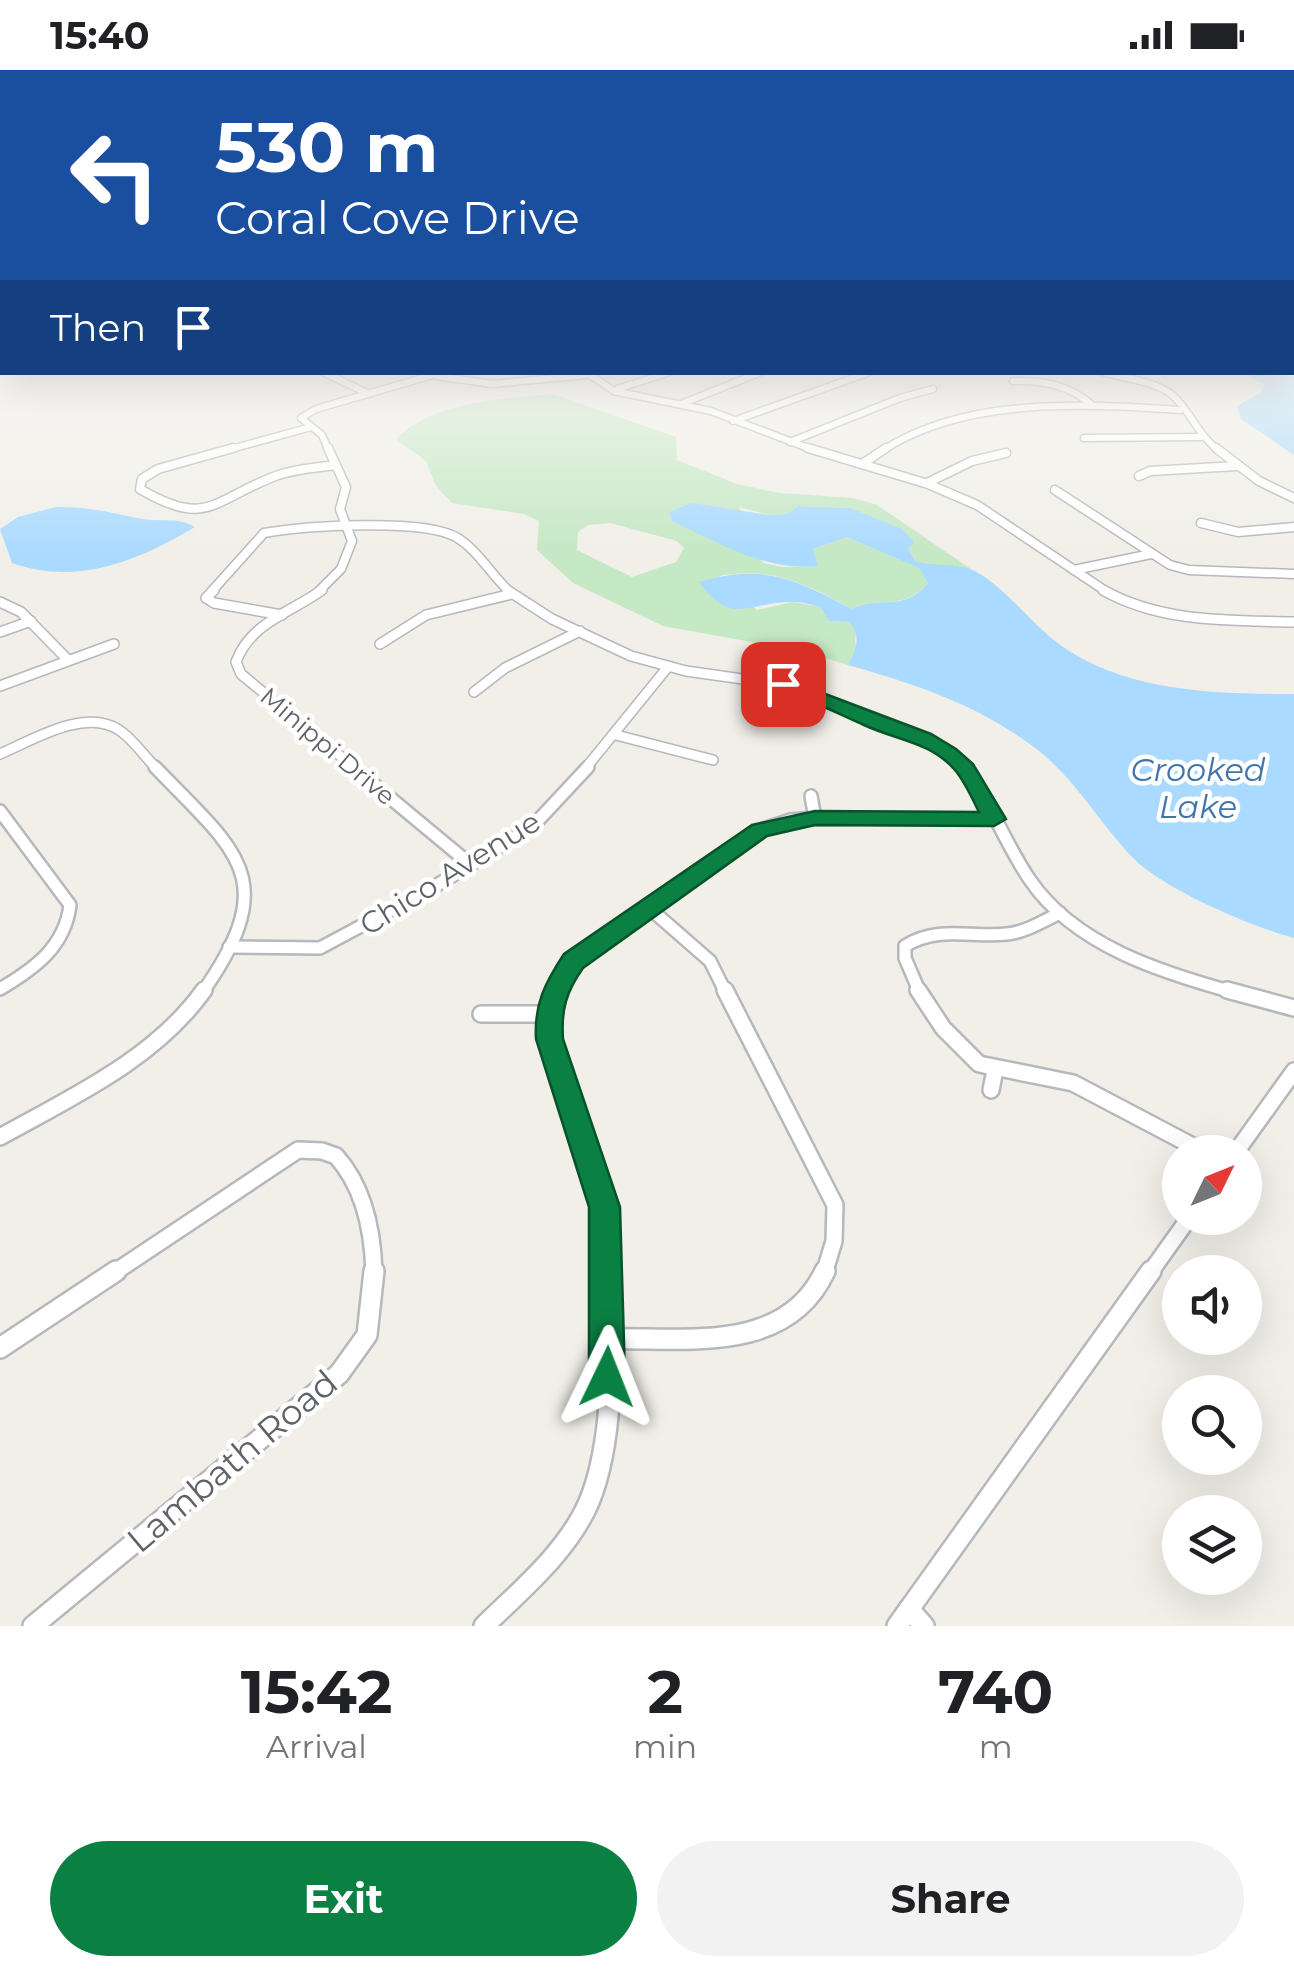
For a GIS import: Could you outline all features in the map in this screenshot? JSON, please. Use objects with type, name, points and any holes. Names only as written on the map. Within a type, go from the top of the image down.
[{"type":"street","points":[[311,428],[303,422],[304,414],[314,411]]},
{"type":"street","points":[[696,411],[927,484],[991,512],[1108,593],[1159,612],[1193,618],[1294,622]]},
{"type":"street","points":[[734,422],[765,411]]},
{"type":"street","points":[[790,442],[868,411]]},
{"type":"street","points":[[862,464],[878,452],[957,420],[1048,411]]},
{"type":"street","points":[[1180,411],[1201,437],[1237,466],[1294,498]]},
{"type":"street","points":[[311,428],[158,469],[142,479],[140,488],[168,508],[188,512],[209,508],[280,474],[336,465]]},
{"type":"street","name":"Minippi Drive","points":[[311,428],[322,435],[346,487],[340,509],[349,528],[351,548],[323,591],[246,635],[236,662],[241,674],[470,866]]},
{"type":"street","points":[[1084,438],[1201,437]]},
{"type":"street","points":[[927,484],[972,461],[1006,453]]},
{"type":"street","points":[[1139,476],[1150,470],[1237,466]]},
{"type":"street","points":[[1055,490],[1151,554],[1189,570],[1294,574]]},
{"type":"street","points":[[1201,523],[1238,532],[1294,527]]},
{"type":"street","points":[[282,615],[272,609],[215,605],[206,598],[264,533],[424,529],[456,536],[512,594],[627,654],[667,668],[783,684],[818,695],[875,723],[924,738],[966,768],[1033,886],[1060,913],[1095,938],[1147,963],[1209,986],[1294,1008]]},
{"type":"street","points":[[1074,570],[1151,554]]},
{"type":"street","points":[[380,644],[426,615],[512,594]]},
{"type":"street","points":[[0,602],[16,608],[68,660]]},
{"type":"street","points":[[0,632],[31,622]]},
{"type":"street","points":[[474,692],[505,668],[580,630]]},
{"type":"street","points":[[0,686],[114,644]]},
{"type":"street","name":"Chico Avenue","points":[[229,947],[320,948],[470,866],[541,819],[616,736],[667,668]]},
{"type":"street","points":[[0,754],[68,727],[104,723],[118,730],[228,843],[242,863],[248,884],[246,902],[229,947],[187,1015],[138,1057],[0,1137]]},
{"type":"street","points":[[616,736],[713,760]]},
{"type":"street","points":[[812,796],[815,818]]},
{"type":"street","points":[[0,811],[70,905],[70,917],[61,936],[36,969],[0,989]]},
{"type":"street","points":[[484,1626],[565,1543],[590,1500],[604,1452],[608,1339],[604,1207],[550,1039],[548,1014],[556,986],[574,961],[760,830],[815,818],[994,819]]},
{"type":"street","points":[[608,1339],[737,1335],[772,1327],[817,1286],[832,1260],[838,1230],[835,1206],[710,961],[647,906]]},
{"type":"street","points":[[1060,913],[1018,932],[932,932],[905,946],[904,966],[957,1048],[976,1063],[1070,1083],[1171,1135]]},
{"type":"street","points":[[480,1014],[548,1014]]},
{"type":"street","points":[[991,1090],[995,1070]]},
{"type":"street","points":[[1248,1135],[1294,1071]]},
{"type":"street","name":"Lambath Road","points":[[0,1348],[277,1160],[298,1150],[322,1150],[339,1158],[353,1178],[368,1220],[374,1276],[369,1331],[356,1356],[334,1379],[32,1626]]},
{"type":"street","points":[[924,1626],[903,1617],[1177,1235]]},
{"type":"green space","points":[[445,411],[601,411],[676,437],[677,460],[737,484],[779,493],[853,498],[877,505],[971,569],[934,567],[915,561],[908,548],[850,508],[798,506],[787,514],[769,515],[739,507],[763,563],[817,566],[813,549],[847,537],[920,568],[928,583],[909,598],[852,609],[773,575],[719,576],[757,610],[793,602],[820,607],[829,621],[849,622],[856,630],[858,647],[848,665],[806,652],[663,626],[573,583],[537,550],[539,521],[524,514],[452,503],[436,486],[426,461],[396,439]],"holes":[[[610,523],[677,541],[684,548],[676,562],[632,577],[577,550],[578,532],[588,525]]]},
{"type":"water","points":[[1238,411],[1294,411],[1294,455],[1241,419]]},
{"type":"water","name":"Crooked Lake","points":[[692,503],[769,515],[787,514],[798,506],[850,508],[902,529],[914,542],[908,548],[915,561],[975,571],[1050,637],[1105,669],[1166,686],[1294,694],[1294,938],[1208,905],[1145,869],[1062,773],[1014,733],[946,698],[848,665],[857,638],[849,622],[829,621],[820,607],[798,602],[732,608],[722,605],[699,582],[742,574],[779,577],[852,609],[909,598],[928,583],[919,568],[847,537],[813,549],[818,566],[760,560],[672,521],[669,512]]},
{"type":"water","points":[[56,507],[176,521],[195,527],[152,550],[83,571],[60,572],[12,563],[0,529],[18,517]]},
{"type":"route","points":[[607,1377],[608,1254],[604,1207],[550,1039],[548,1014],[556,986],[574,961],[595,942],[760,830],[790,820],[815,818],[994,819],[966,768],[948,753],[924,738],[875,723],[818,695],[783,684]]}]
